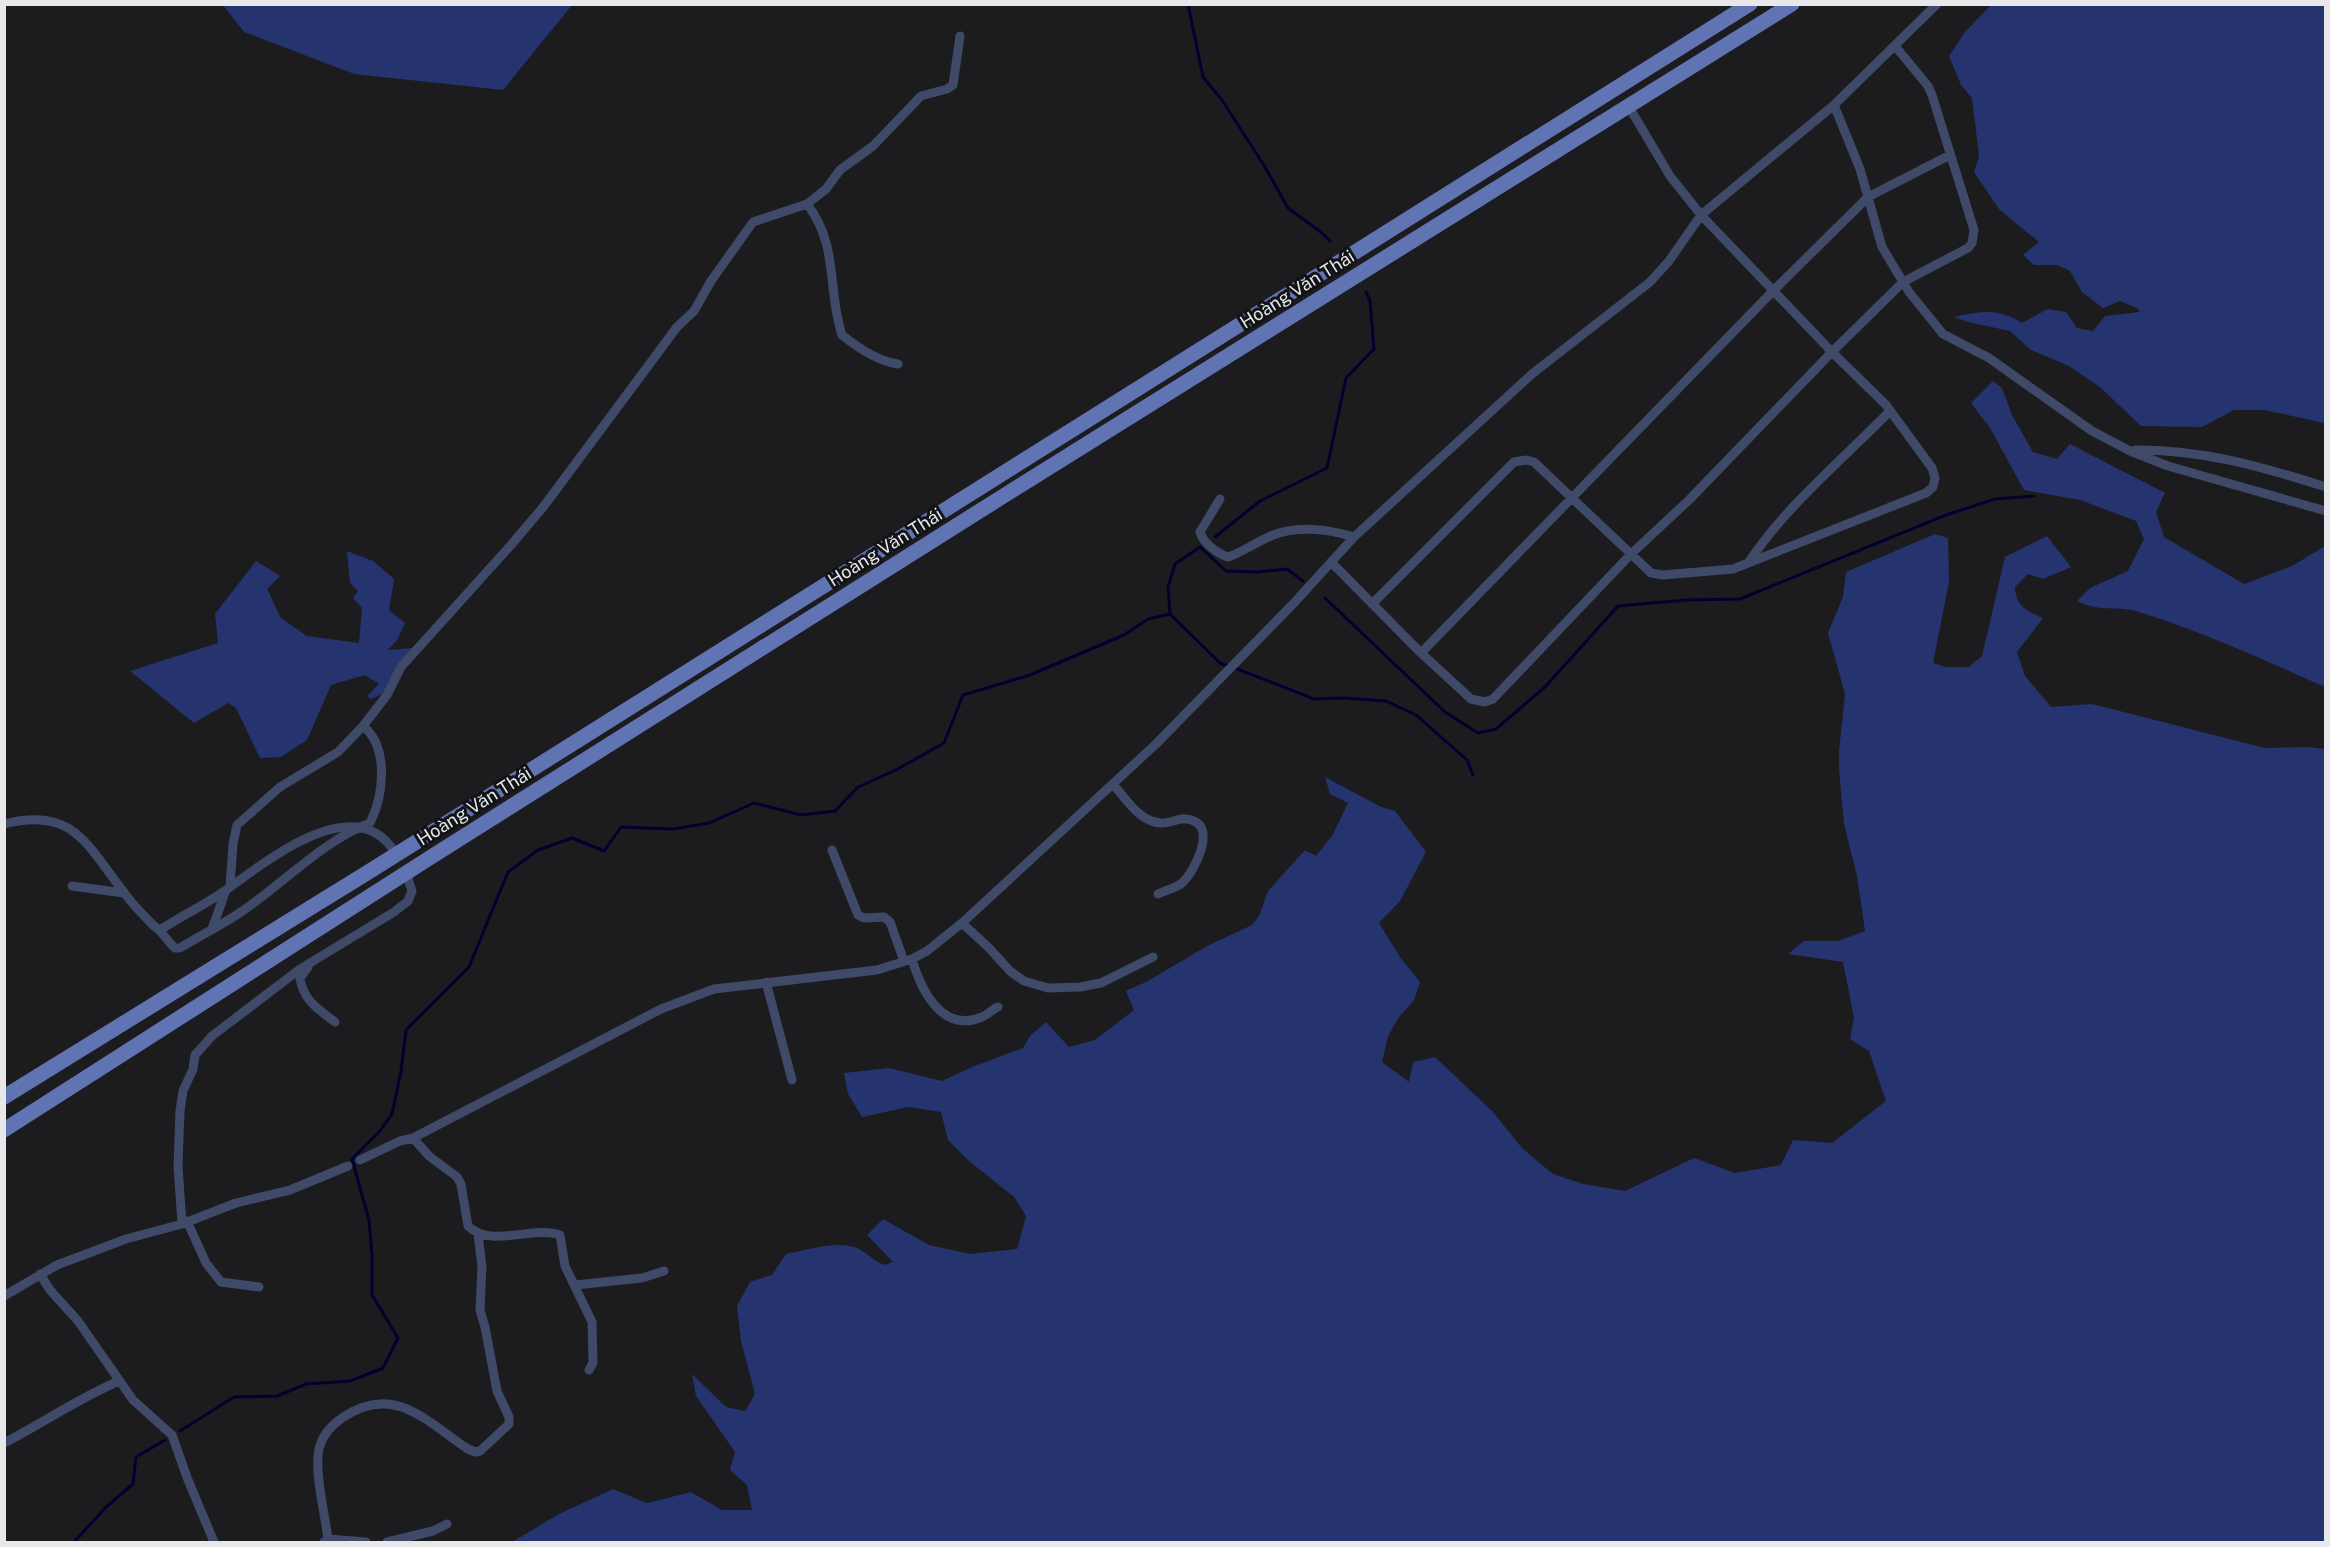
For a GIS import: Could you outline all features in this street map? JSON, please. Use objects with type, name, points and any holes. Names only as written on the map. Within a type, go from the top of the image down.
[{"type":"main road","name":"Hoàng Văn Thái","points":[[4,1097],[396,854],[1750,4]]},
{"type":"main road","name":"Hoàng Văn Thái","points":[[4,1130],[1005,495],[1792,4]]},
{"type":"main road","points":[[1617,89],[1629,107]]},
{"type":"main road","points":[[396,854],[406,873]]},
{"type":"street","points":[[360,1160],[400,1141],[413,1138],[661,1009],[714,989],[878,970],[927,951],[962,923],[1156,744],[1354,537],[1532,374],[1650,282],[1669,261],[1701,215],[1834,105],[1937,4]]},
{"type":"street","points":[[212,929],[228,888],[237,825],[280,787],[338,752],[363,726],[387,695],[401,667],[544,506],[677,327],[694,311],[711,281],[736,249],[753,222],[807,204],[826,189],[840,170],[873,146],[921,96],[947,89],[953,85],[960,36]]},
{"type":"street","points":[[1331,562],[1471,699],[1485,702],[1493,699],[1631,554],[1689,500],[1903,282],[1968,248],[1972,243],[1974,230],[1928,86],[1894,46]]},
{"type":"street","points":[[1834,105],[1860,170],[1882,247],[1903,282],[1943,333],[1989,358],[2092,431],[2130,451],[2168,466],[2325,512]]},
{"type":"street","points":[[1372,604],[1514,462],[1526,460],[1534,462],[1651,573],[1663,575],[1733,569],[1926,494],[1934,487],[1935,478],[1932,468],[1890,411],[1701,215],[1670,176],[1629,107]]},
{"type":"street","points":[[1422,653],[1773,291],[1868,197],[1950,155]]},
{"type":"street","points":[[807,204],[818,218],[828,248],[842,335],[865,352],[887,363],[898,364]]},
{"type":"street","points":[[1748,563],[1761,544],[1791,510],[1890,411]]},
{"type":"street","points":[[2130,451],[2164,450],[2222,458],[2325,487]]},
{"type":"street","points":[[1220,499],[1200,532],[1202,538],[1228,557],[1286,531],[1316,530],[1354,537]]},
{"type":"street","points":[[160,930],[228,888],[289,846],[331,829],[370,823],[376,811],[381,775],[375,738],[363,726]]},
{"type":"street","points":[[1113,784],[1142,817],[1162,823],[1181,818],[1195,821],[1203,830],[1204,842],[1183,883],[1158,894]]},
{"type":"street","points":[[4,824],[22,819],[48,821],[72,829],[93,848],[124,893],[175,948],[180,948],[243,911],[330,845],[360,826]]},
{"type":"street","points":[[360,826],[383,838],[396,854]]},
{"type":"street","points":[[832,850],[858,915],[864,918],[884,917],[890,922],[917,976],[938,1009],[947,1018],[966,1021],[982,1017],[998,1007]]},
{"type":"street","points":[[260,1287],[221,1282],[206,1263],[185,1222],[178,1166],[180,1111],[183,1091],[193,1069],[195,1055],[212,1036],[321,955],[394,912],[408,901],[412,891],[406,873]]},
{"type":"street","points":[[72,886],[124,893]]},
{"type":"street","points":[[962,923],[988,946],[1011,972],[1024,981],[1048,988],[1080,987],[1101,983],[1153,957]]},
{"type":"street","points":[[321,955],[300,978],[301,988],[308,1000],[334,1022]]},
{"type":"street","points":[[766,982],[792,1080]]},
{"type":"street","points":[[413,1138],[436,1162],[457,1177],[461,1184],[468,1226],[477,1234],[503,1236],[551,1232],[560,1235],[565,1266],[592,1322],[593,1363],[589,1370]]},
{"type":"street","points":[[4,1296],[57,1265],[126,1239],[185,1222],[236,1203],[290,1190],[348,1166]]},
{"type":"street","points":[[366,1542],[326,1541],[318,1456],[323,1439],[331,1425],[352,1411],[383,1402],[398,1405],[415,1413],[475,1452],[480,1451],[509,1424],[509,1417],[496,1391],[480,1310],[482,1267],[477,1234]]},
{"type":"street","points":[[574,1285],[642,1278],[664,1271]]},
{"type":"street","points":[[40,1274],[50,1290],[84,1329],[133,1400],[172,1435],[214,1542]]},
{"type":"street","points":[[4,1443],[42,1424],[98,1390],[119,1381]]},
{"type":"street","points":[[387,1542],[433,1531],[447,1524]]},
{"type":"shaded area","points":[[223,5],[572,5],[503,90],[354,74],[244,32]]},
{"type":"shaded area","points":[[1989,5],[2325,5],[2325,423],[2264,410],[2234,410],[2202,427],[2141,426],[2101,388],[2069,366],[2031,350],[2010,331],[1954,317],[1990,312],[2014,318],[2022,323],[2048,309],[2066,312],[2077,328],[2093,331],[2105,316],[2140,312],[2137,308],[2120,301],[2103,308],[2082,292],[2070,271],[2057,265],[2034,265],[2023,255],[2039,242],[1999,209],[1974,172],[1979,156],[1972,98],[1961,85],[1949,56],[1965,32]]},
{"type":"shaded area","points":[[1993,381],[2002,388],[2012,415],[2033,452],[2057,459],[2070,444],[2165,493],[2156,512],[2164,537],[2244,584],[2292,566],[2325,546],[2325,687],[2233,647],[2163,620],[2131,610],[2094,607],[2077,601],[2090,588],[2128,571],[2144,539],[2136,521],[2080,500],[2024,490],[1990,428],[1971,403]]},
{"type":"shaded area","points":[[1935,534],[1948,538],[1949,582],[1933,663],[1946,667],[1969,667],[1982,656],[2005,557],[2047,536],[2071,567],[2043,579],[2028,574],[2015,587],[2020,604],[2043,618],[2017,652],[2025,676],[2051,707],[2092,704],[2265,748],[2325,749],[2325,1542],[512,1542],[559,1514],[613,1489],[647,1503],[691,1492],[722,1510],[752,1510],[747,1485],[730,1470],[735,1452],[696,1396],[692,1374],[726,1407],[745,1411],[755,1394],[741,1341],[737,1306],[750,1282],[772,1275],[786,1254],[822,1246],[849,1246],[857,1248],[885,1265],[893,1262],[867,1235],[883,1219],[929,1245],[970,1254],[1017,1249],[1026,1216],[1014,1197],[969,1161],[948,1140],[941,1112],[908,1107],[862,1117],[848,1094],[844,1073],[889,1068],[942,1081],[1023,1048],[1030,1036],[1046,1022],[1069,1047],[1095,1040],[1134,1010],[1126,991],[1148,981],[1207,946],[1252,925],[1259,916],[1268,891],[1305,850],[1316,856],[1332,836],[1348,803],[1330,794],[1325,777],[1381,807],[1395,811],[1426,852],[1400,901],[1379,923],[1400,957],[1420,982],[1414,1000],[1399,1017],[1388,1036],[1382,1062],[1409,1082],[1413,1062],[1435,1057],[1492,1111],[1522,1148],[1553,1174],[1583,1184],[1625,1191],[1694,1158],[1735,1173],[1781,1165],[1793,1140],[1832,1143],[1886,1101],[1869,1051],[1850,1039],[1854,1018],[1843,962],[1788,954],[1804,941],[1838,941],[1865,931],[1857,876],[1844,824],[1839,770],[1845,694],[1828,633],[1843,597],[1846,572]]},
{"type":"shaded area","points":[[347,551],[373,561],[394,579],[389,610],[405,623],[397,640],[388,650],[412,648],[398,679],[380,695],[371,699],[367,696],[379,684],[365,675],[331,685],[307,740],[281,757],[260,758],[236,708],[228,703],[194,723],[130,671],[218,643],[215,614],[256,561],[280,576],[267,589],[281,618],[307,636],[359,643],[362,608],[353,598],[358,591],[350,583]]},
{"type":"waterway","points":[[1188,4],[1203,77],[1222,100],[1288,208],[1330,241]]},
{"type":"waterway","points":[[1215,537],[1260,501],[1327,468],[1346,378],[1374,349],[1370,301],[1366,292]]},
{"type":"waterway","points":[[1325,598],[1445,712],[1478,733],[1496,729],[1545,687],[1618,606],[1686,600],[1740,599],[1946,515],[1995,499],[2034,496]]},
{"type":"waterway","points":[[1228,666],[1220,663],[1170,614],[1168,587],[1175,564],[1200,547],[1226,571],[1256,572],[1287,569],[1303,581]]},
{"type":"waterway","points":[[180,1431],[234,1397],[277,1396],[306,1384],[350,1381],[383,1368],[398,1338],[372,1295],[369,1220],[352,1159],[380,1131],[392,1114],[401,1071],[406,1030],[469,967],[508,872],[538,850],[572,838],[604,851],[621,827],[673,829],[709,823],[754,803],[801,815],[835,811],[858,787],[896,770],[944,743],[963,695],[1030,675],[1124,635],[1148,619],[1170,614]]},
{"type":"waterway","points":[[1235,668],[1314,699],[1343,698],[1386,701],[1416,715],[1467,760],[1473,775]]},
{"type":"waterway","points":[[74,1542],[106,1507],[133,1484],[136,1457],[165,1440]]}]
